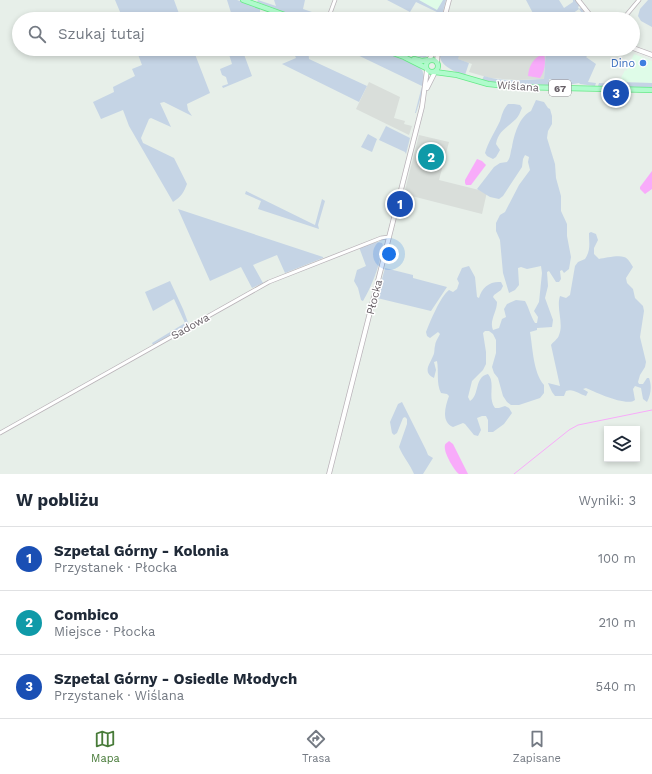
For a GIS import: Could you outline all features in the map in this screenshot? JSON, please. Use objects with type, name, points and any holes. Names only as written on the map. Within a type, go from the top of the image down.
[{"type":"main road","points":[[242,0],[276,12]]},
{"type":"main road","points":[[446,12],[449,0]]},
{"type":"main road","points":[[578,0],[587,12]]},
{"type":"main road","points":[[640,51],[652,55]]},
{"type":"main road","points":[[426,69],[426,64],[432,56]]},
{"type":"main road","points":[[435,72],[438,69],[438,56]]},
{"type":"main road","name":"67","points":[[404,57],[422,61],[434,60],[438,64]]},
{"type":"main road","name":"67","points":[[404,57],[431,72],[435,72]]},
{"type":"main road","name":"Wiślana","points":[[438,64],[457,75]]},
{"type":"main road","name":"Płocka","points":[[424,96],[426,69]]},
{"type":"main road","name":"Wiślana","points":[[435,72],[457,75],[488,84],[518,87],[652,90]]},
{"type":"main road","name":"Płocka","points":[[329,474],[424,96],[435,72]]},
{"type":"street","points":[[331,12],[335,0]]},
{"type":"street","points":[[629,12],[639,0]]},
{"type":"street","name":"Sadowa","points":[[0,433],[274,279],[381,238],[389,237]]},
{"type":"shaded area","points":[[115,0],[174,0],[178,12],[120,12]]},
{"type":"shaded area","points":[[227,0],[237,0],[260,8],[260,12],[231,12]]},
{"type":"shaded area","points":[[258,0],[276,6],[274,0],[305,0],[303,9],[312,12],[284,12],[257,2]]},
{"type":"shaded area","points":[[387,0],[419,0],[437,10],[443,0],[446,0],[443,12],[437,12],[416,2],[410,12]]},
{"type":"shaded area","points":[[417,0],[445,0],[442,12],[438,12]]},
{"type":"shaded area","points":[[526,0],[559,0],[564,8],[573,2],[573,0],[576,0],[580,5],[578,7],[579,9],[575,12],[532,12]]},
{"type":"shaded area","points":[[648,0],[652,0],[652,27],[641,21],[640,9]]},
{"type":"shaded area","points":[[139,56],[196,56],[210,93],[187,104],[188,110],[192,116],[164,102],[160,103],[171,127],[151,118],[149,119],[141,138],[143,143],[174,158],[187,184],[182,194],[173,202],[129,126],[123,110],[101,119],[93,102],[114,92],[113,87],[135,76],[132,69],[142,65]]},
{"type":"shaded area","points":[[230,56],[245,56],[252,76],[223,88],[222,86],[228,84],[226,77],[222,75],[220,69],[232,64]]},
{"type":"shaded area","points":[[295,56],[309,56],[309,59],[367,86],[359,102],[282,64],[296,58]]},
{"type":"shaded area","points":[[360,56],[394,56],[418,66],[421,69],[423,72],[424,82],[415,113],[422,86]]},
{"type":"shaded area","points":[[417,56],[427,56],[424,58]]},
{"type":"shaded area","points":[[458,56],[546,56],[544,79],[517,80],[490,78],[469,72],[472,64],[457,59]]},
{"type":"shaded area","points":[[459,56],[458,59],[469,63],[465,75],[450,69],[442,63],[440,57]]},
{"type":"shaded area","points":[[544,56],[545,60],[545,66],[540,78],[528,76],[532,62],[537,57]]},
{"type":"shaded area","points":[[546,56],[587,56],[586,57],[596,64],[588,82],[596,83],[595,86],[579,83],[568,85],[551,85],[552,80],[549,79],[549,85],[499,83],[482,80],[484,76],[506,80],[544,79]]},
{"type":"shaded area","points":[[633,56],[639,56],[652,61],[652,83],[619,82],[625,70],[626,71]]},
{"type":"shaded area","points":[[369,82],[400,97],[394,118],[405,121],[404,124],[412,126],[409,135],[356,109]]},
{"type":"shaded area","points":[[619,82],[652,83],[652,88],[598,86],[599,83],[618,84]]},
{"type":"shaded area","points":[[536,100],[544,102],[550,109],[552,116],[552,124],[548,131],[547,138],[555,164],[556,178],[561,196],[561,211],[567,224],[567,236],[571,257],[569,269],[564,273],[562,270],[560,271],[561,279],[559,282],[556,282],[549,271],[547,272],[548,286],[545,298],[553,320],[552,327],[537,328],[537,330],[530,332],[536,367],[540,380],[544,385],[544,393],[540,398],[519,405],[511,405],[507,402],[503,396],[498,378],[492,367],[496,353],[496,340],[493,334],[489,331],[485,331],[483,333],[486,364],[483,370],[472,381],[468,397],[470,401],[475,395],[481,379],[488,374],[491,382],[492,399],[495,408],[505,406],[509,408],[512,413],[504,424],[493,432],[488,432],[488,420],[486,416],[477,418],[481,430],[478,436],[474,435],[465,424],[463,423],[453,427],[449,425],[445,418],[445,409],[449,396],[441,393],[439,389],[437,361],[434,362],[436,370],[434,378],[428,373],[428,368],[440,334],[438,332],[430,338],[427,336],[426,332],[442,298],[449,290],[453,292],[457,289],[459,283],[457,279],[462,268],[469,266],[475,277],[477,297],[479,298],[484,288],[490,284],[501,282],[503,286],[501,290],[493,297],[497,302],[492,323],[493,330],[499,328],[502,319],[506,317],[504,309],[507,304],[516,300],[525,301],[535,323],[537,323],[538,317],[534,311],[539,302],[542,273],[541,266],[527,269],[521,267],[518,268],[519,285],[515,290],[509,293],[503,273],[500,240],[496,231],[496,223],[500,215],[505,212],[519,185],[530,170],[528,162],[529,157],[525,155],[522,167],[503,196],[499,199],[490,197],[477,189],[494,167],[500,163],[507,162],[510,157],[514,137],[520,122],[523,117],[531,111]]},
{"type":"shaded area","points":[[508,104],[520,105],[522,108],[517,118],[499,136],[496,144],[500,150],[493,159],[487,156],[485,153],[486,149],[505,108]]},
{"type":"shaded area","points":[[386,126],[410,138],[406,154],[405,152],[379,140]]},
{"type":"shaded area","points":[[368,134],[377,139],[372,152],[361,147]]},
{"type":"shaded area","points":[[419,135],[449,142],[439,180],[487,192],[482,214],[404,194]]},
{"type":"shaded area","points":[[477,159],[486,165],[471,185],[466,185],[465,180]]},
{"type":"shaded area","points":[[652,171],[652,189],[645,194],[640,187]]},
{"type":"shaded area","points":[[246,191],[315,225],[322,199],[325,201],[318,225],[319,229],[258,209],[261,201],[245,194]]},
{"type":"shaded area","points":[[178,209],[323,258],[285,273],[277,255],[253,265],[263,283],[252,288],[241,267],[210,281]]},
{"type":"shaded area","points":[[591,232],[596,234],[598,240],[594,248],[594,254],[599,259],[621,256],[628,260],[633,267],[626,278],[627,283],[633,289],[635,298],[643,306],[644,311],[640,337],[646,362],[638,382],[639,384],[643,384],[647,378],[649,378],[651,390],[647,402],[643,399],[641,388],[635,386],[633,389],[635,400],[625,402],[596,393],[586,388],[583,389],[588,392],[586,396],[569,390],[566,391],[564,396],[555,396],[548,383],[560,386],[551,345],[558,338],[561,326],[559,306],[560,296],[566,298],[570,295],[575,266],[587,256],[589,233]]},
{"type":"shaded area","points":[[377,242],[382,243],[383,245],[380,259],[376,274],[363,301],[361,300],[358,288],[354,281],[357,270],[366,266],[359,247]]},
{"type":"shaded area","points":[[385,268],[413,275],[413,278],[447,287],[431,311],[377,298]]},
{"type":"shaded area","points":[[170,281],[189,325],[153,345],[152,343],[185,323],[174,299],[153,311],[145,292]]},
{"type":"shaded area","points":[[402,402],[428,455],[433,458],[423,474],[414,474],[399,447],[407,424],[407,419],[405,417],[403,418],[397,433],[394,435],[392,433],[390,422],[398,404]]},
{"type":"shaded area","points":[[449,441],[453,444],[468,474],[459,474],[449,461],[445,445]]},
{"type":"waterway","points":[[514,474],[569,430],[578,425],[652,410]]},
{"type":"place","name":"Dino","points":[[643,63]]},
{"type":"place","name":"Szpetal Górny - Osiedle Młodych","points":[[616,93]]},
{"type":"place","name":"Combico","points":[[431,157]]},
{"type":"place","name":"Szpetal Górny - Kolonia","points":[[400,204]]}]
